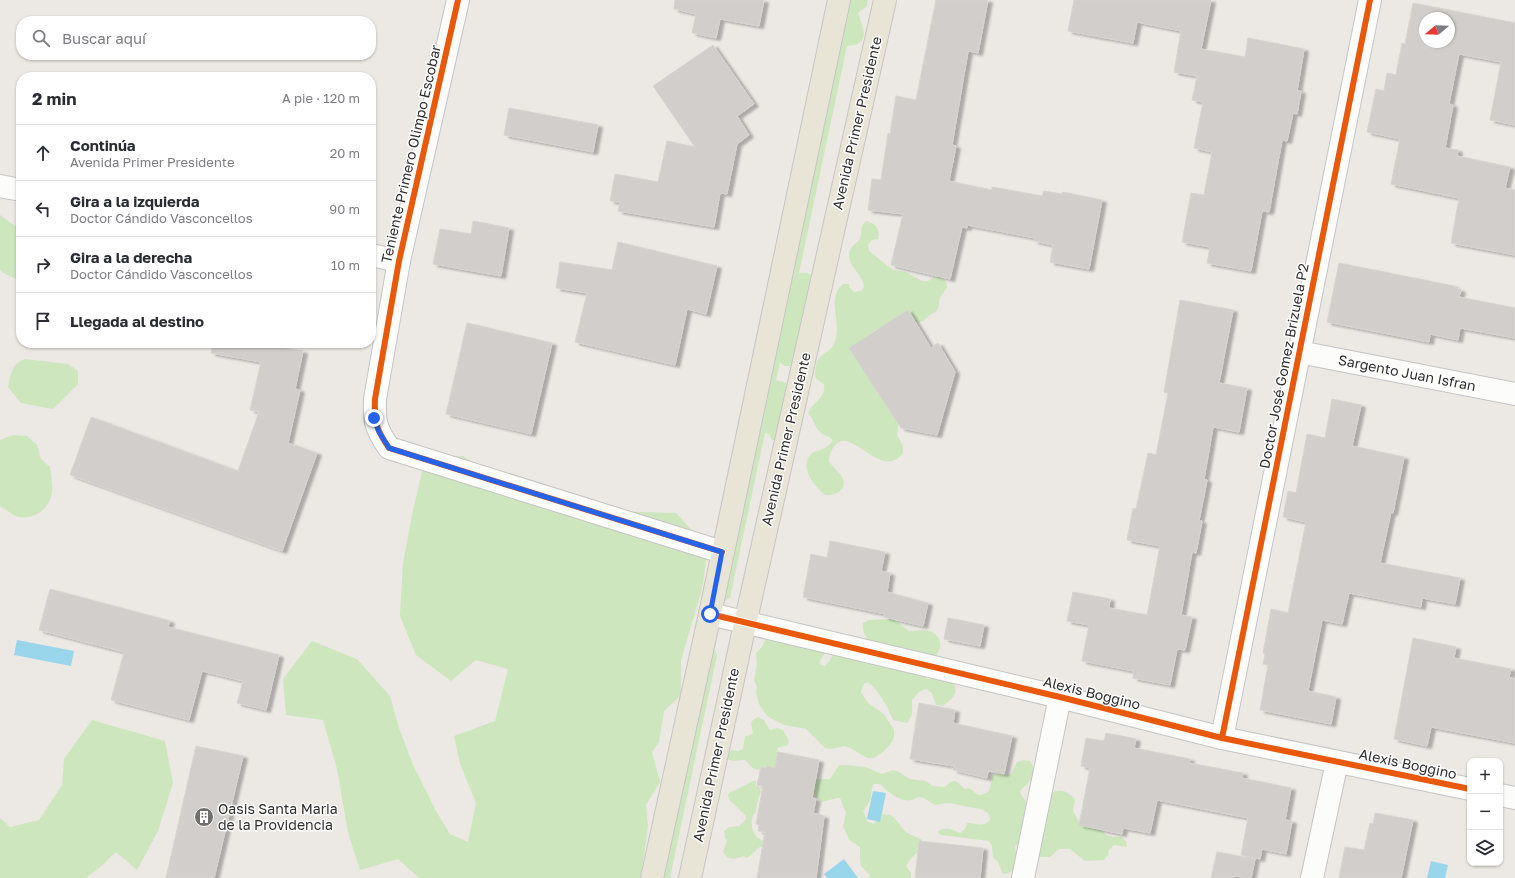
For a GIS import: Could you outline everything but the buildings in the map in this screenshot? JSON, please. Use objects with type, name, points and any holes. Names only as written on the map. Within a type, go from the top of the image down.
[{"type":"main road","points":[[652,878],[710,614],[839,0]]},
{"type":"main road","name":"Avenida Primer Presidente","points":[[690,878],[745,624],[885,0]]},
{"type":"street","name":"Teniente Primero Olimpo Escobar","points":[[458,0],[399,261],[375,399],[374,418],[379,432],[389,448],[722,552]]},
{"type":"street","name":"Doctor José Gomez Brizuela P2","points":[[1222,738],[1370,0]]},
{"type":"street","points":[[0,186],[16,189]]},
{"type":"street","points":[[376,256],[399,261]]},
{"type":"street","name":"Sargento Juan Isfran","points":[[1299,352],[1515,394]]},
{"type":"street","name":"Alexis Boggino","points":[[710,614],[745,624],[1060,697],[1222,738],[1467,788]]},
{"type":"street","points":[[1022,878],[1060,697]]},
{"type":"street","points":[[1312,878],[1337,762]]},
{"type":"street","points":[[1503,796],[1515,798]]},
{"type":"green space","points":[[847,0],[868,0],[867,6],[858,13],[864,35],[860,43],[847,46],[799,273],[807,273],[813,276],[797,364],[784,366],[780,362],[776,380],[786,383],[789,388],[788,395],[783,400],[787,404],[778,440],[772,440],[769,434],[765,433],[730,598],[724,601],[722,600]]},
{"type":"green space","points":[[0,215],[16,226],[16,279],[0,270]]},
{"type":"green space","points":[[866,221],[875,225],[878,229],[878,239],[872,240],[868,245],[869,251],[893,270],[906,272],[922,281],[928,281],[934,277],[940,277],[946,281],[947,287],[939,300],[939,306],[936,312],[924,320],[911,324],[891,325],[879,328],[861,341],[858,360],[899,422],[897,435],[903,446],[903,453],[894,460],[885,461],[848,442],[840,442],[833,448],[829,456],[829,462],[842,477],[844,485],[837,493],[825,495],[809,476],[806,465],[807,459],[811,454],[823,449],[833,441],[820,432],[808,413],[821,397],[824,389],[824,384],[816,379],[815,372],[817,362],[821,356],[831,349],[836,338],[835,297],[838,290],[843,284],[849,284],[850,288],[854,292],[861,291],[864,287],[861,277],[852,265],[849,255],[851,248],[860,238],[862,227]]},
{"type":"green space","points":[[25,359],[68,364],[78,371],[78,384],[53,409],[21,403],[8,387],[12,370],[20,361]]},
{"type":"green space","points":[[13,435],[27,436],[37,445],[41,459],[50,467],[52,486],[51,498],[41,512],[31,517],[19,517],[0,506],[0,440]]},
{"type":"green space","points":[[463,456],[512,487],[610,511],[676,513],[708,548],[702,589],[681,660],[681,695],[664,711],[659,742],[652,752],[660,782],[646,805],[648,826],[641,878],[419,878],[398,859],[360,870],[348,833],[337,769],[323,720],[286,715],[283,679],[312,641],[357,659],[390,696],[399,728],[413,765],[436,811],[450,834],[468,842],[476,803],[460,764],[454,736],[495,721],[508,669],[476,660],[451,681],[416,655],[400,616],[403,563],[425,459]]},
{"type":"green space","points":[[869,620],[895,620],[909,631],[927,630],[934,633],[938,637],[940,648],[933,659],[922,652],[915,654],[927,679],[947,679],[954,684],[955,695],[951,700],[943,706],[936,705],[932,693],[926,689],[920,691],[912,700],[912,715],[907,723],[893,720],[886,704],[876,690],[868,682],[863,685],[861,692],[868,703],[884,714],[894,730],[892,742],[884,751],[874,758],[867,758],[844,746],[831,749],[825,748],[806,729],[784,725],[767,716],[759,704],[756,693],[757,687],[754,680],[757,664],[756,655],[766,638],[827,631],[836,634],[820,661],[820,664],[824,666],[829,662],[835,650],[868,642],[863,630],[863,623]]},
{"type":"green space","points":[[712,649],[715,650],[717,655],[670,878],[659,878]]},
{"type":"green space","points":[[758,717],[764,720],[769,729],[771,730],[777,728],[783,730],[789,741],[788,745],[777,748],[780,757],[780,762],[778,765],[775,768],[767,770],[755,769],[745,760],[733,761],[727,759],[729,750],[738,751],[743,749],[745,736],[753,733],[751,723]]},
{"type":"green space","points":[[92,720],[165,741],[173,783],[158,831],[137,870],[116,852],[86,878],[0,878],[0,818],[10,827],[39,820],[62,785],[64,759]]},
{"type":"green space","points":[[1024,760],[1030,761],[1034,772],[1032,779],[1020,792],[1026,801],[1032,805],[1053,792],[1063,791],[1075,799],[1073,811],[1079,822],[1098,822],[1106,835],[1121,837],[1126,841],[1127,847],[1114,845],[1109,850],[1108,855],[1104,860],[1085,861],[1070,849],[1059,849],[1050,857],[1038,857],[1020,842],[1015,846],[1016,864],[1014,868],[1012,871],[1003,874],[998,862],[993,858],[992,846],[989,841],[941,835],[937,832],[940,830],[951,829],[960,833],[965,829],[967,823],[982,825],[987,823],[990,820],[989,814],[986,811],[953,804],[943,803],[935,805],[924,798],[918,797],[913,800],[902,800],[893,795],[880,784],[874,784],[870,801],[863,811],[868,822],[874,824],[881,814],[891,815],[906,832],[921,839],[925,844],[906,866],[911,873],[911,878],[869,878],[870,875],[861,866],[860,847],[849,840],[843,826],[846,813],[840,798],[822,802],[813,791],[814,781],[820,779],[830,779],[839,765],[846,765],[865,767],[882,774],[893,770],[910,779],[925,781],[933,786],[945,787],[950,782],[956,781],[965,789],[969,788],[980,795],[989,791],[993,775],[999,773],[1005,775],[1011,774],[1017,762]]},
{"type":"green space","points":[[756,780],[756,786],[759,786],[761,792],[752,820],[752,828],[755,835],[761,840],[765,841],[767,845],[758,848],[746,858],[744,856],[734,859],[728,858],[723,852],[727,840],[725,838],[724,831],[729,827],[739,826],[746,819],[746,816],[730,801],[728,795],[730,792]]},
{"type":"water","points":[[17,640],[74,651],[71,666],[14,655]]},
{"type":"water","points":[[873,791],[886,793],[880,822],[867,819]]},
{"type":"water","points":[[844,859],[858,878],[827,878],[824,874]]},
{"type":"water","points":[[1431,861],[1448,865],[1445,878],[1427,878]]},
{"type":"cycle path","points":[[458,0],[399,261],[375,399],[375,414],[381,436],[389,448],[722,552]]},
{"type":"cycle path","points":[[1222,738],[1370,0]]},
{"type":"cycle path","points":[[710,614],[1060,697],[1222,738],[1467,788]]},
{"type":"place","name":"Oasis Santa Maria de la Providencia","points":[[204,817]]},
{"type":"route","points":[[374,418],[379,432],[389,448],[722,552],[710,614]]}]
